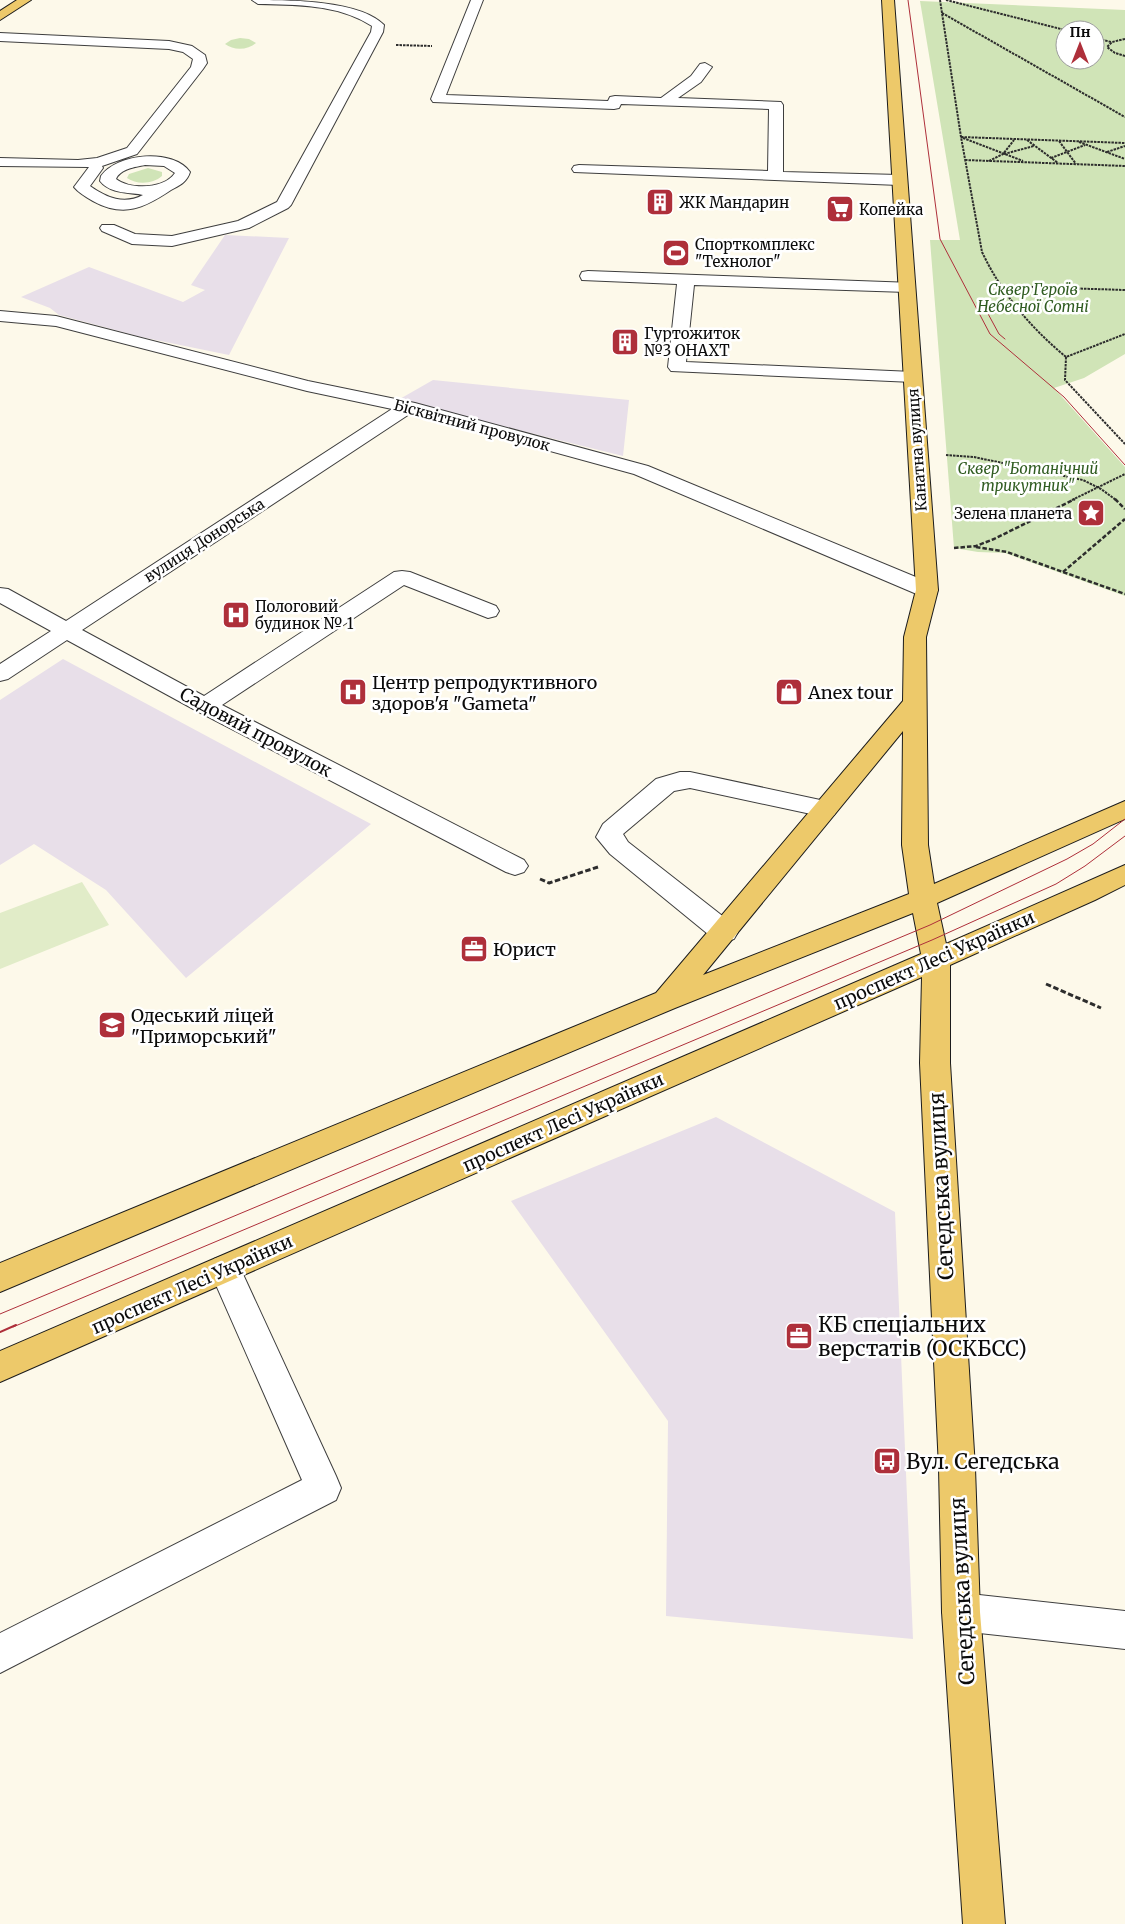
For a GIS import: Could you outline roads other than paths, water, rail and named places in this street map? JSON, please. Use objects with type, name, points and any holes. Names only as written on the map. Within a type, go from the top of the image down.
[{"type":"main road","points":[[0,2],[4,0]]},
{"type":"main road","points":[[0,16],[25,0]]},
{"type":"main road","name":"Канатна вулиця","points":[[888,0],[927,590],[915,637],[914,703],[915,844],[923,899]]},
{"type":"main road","points":[[665,1001],[914,703]]},
{"type":"main road","points":[[0,1278],[665,1001],[923,899],[1125,809]]},
{"type":"main road","name":"проспект Лесі Українки","points":[[0,1368],[1086,894],[1125,874]]},
{"type":"main road","name":"Сегедська вулиця","points":[[923,899],[936,959],[935,1070],[957,1468],[961,1612],[984,1924]]},
{"type":"street","points":[[108,228],[132,239],[172,241],[243,225],[284,205],[378,26],[364,15],[324,4],[258,0]]},
{"type":"street","points":[[477,0],[438,99],[614,105],[615,100],[776,105],[775,176]]},
{"type":"street","points":[[0,162],[98,169],[111,172],[128,164],[162,162],[172,164],[182,172],[181,177],[139,204],[119,205],[98,199],[82,187],[98,169],[132,151],[200,63],[200,58],[187,49],[169,46],[1,37]]},
{"type":"street","points":[[664,102],[696,79],[705,67]]},
{"type":"street","points":[[98,169],[108,181],[120,188],[143,190],[167,186]]},
{"type":"street","points":[[579,169],[899,180]]},
{"type":"street","points":[[588,276],[907,288]]},
{"type":"street","points":[[686,280],[677,367],[913,377]]},
{"type":"street","name":"Бісквітний провулок","points":[[0,316],[56,321],[307,386],[408,406],[641,470],[927,590]]},
{"type":"street","name":"вулиця Донорська","points":[[0,674],[408,406]]},
{"type":"street","points":[[204,706],[402,577],[488,611]]},
{"type":"street","name":"Садовий провулок","points":[[0,594],[204,706],[515,866]]},
{"type":"street","points":[[724,932],[613,843],[610,837],[612,830],[665,785],[690,780],[826,809]]},
{"type":"street","points":[[0,1654],[324,1488],[225,1270]]},
{"type":"street","points":[[961,1612],[1125,1630]]},
{"type":"tram line","points":[[908,0],[940,239],[990,334],[1064,397],[1125,465]]},
{"type":"tram line","points":[[980,299],[999,334],[1005,339]]},
{"type":"tram line","points":[[0,1314],[930,925],[1067,859],[1093,844],[1125,819]]},
{"type":"tram line","points":[[13,1327],[932,940],[1056,884],[1085,866],[1125,836]]},
{"type":"tram line","points":[[0,1332],[16,1325]]},
{"type":"place","name":"ЖК Мандарин","points":[[660,202]]},
{"type":"place","name":"Копейка","points":[[840,209]]},
{"type":"place","name":"Спорткомплекс \"Технолог\"","points":[[676,253]]},
{"type":"place","name":"Гуртожиток №3 ОНАХТ","points":[[625,342]]},
{"type":"place","name":"Зелена планета","points":[[1091,513]]},
{"type":"place","name":"Пологовий будинок № 1","points":[[236,615]]},
{"type":"place","name":"Центр репродуктивного здоров'я \"Gameta\"","points":[[353,692]]},
{"type":"place","name":"Anex tour","points":[[789,692]]},
{"type":"place","name":"Юрист","points":[[474,949]]},
{"type":"place","name":"Одеський ліцей \"Приморський\"","points":[[112,1025]]},
{"type":"place","name":"КБ спеціальних верстатів (ОСКБСС)","points":[[799,1336]]},
{"type":"place","name":"Вул. Сегедська","points":[[887,1461]]},
{"type":"park label","name":"Сквер Героїв Небесної Сотні","points":[[1033,298]]},
{"type":"park label","name":"Сквер \"Ботанічний трикутник\"","points":[[1028,476]]}]
